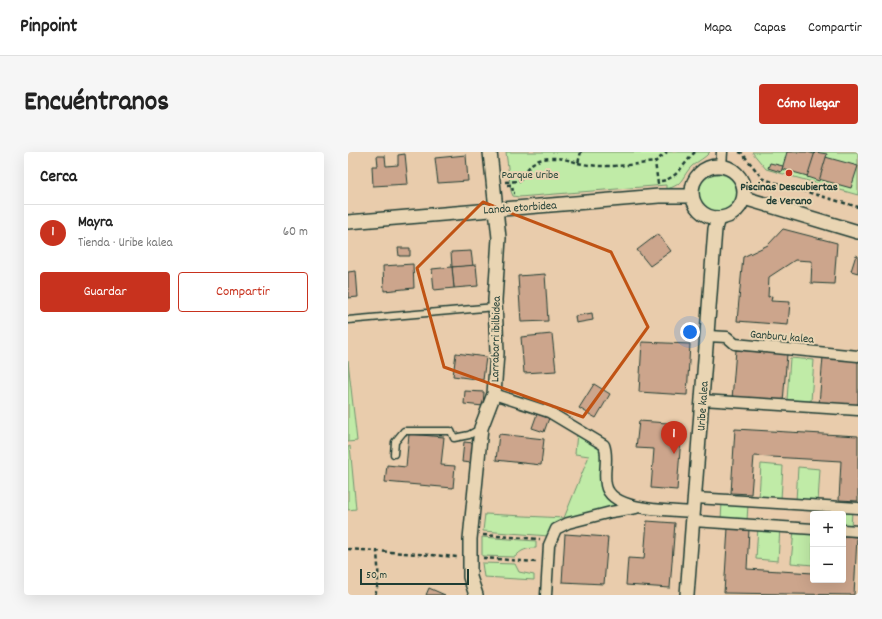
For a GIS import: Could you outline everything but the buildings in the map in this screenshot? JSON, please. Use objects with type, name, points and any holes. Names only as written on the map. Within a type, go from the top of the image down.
[{"type":"street","name":"Larrabarri ibilbidea","points":[[476,595],[470,578],[471,534],[481,428],[494,394],[498,353],[496,308],[499,238],[490,152]]},
{"type":"street","points":[[721,166],[722,152]]},
{"type":"street","points":[[721,166],[728,168],[740,177],[744,191],[744,198],[734,213],[727,217],[711,218],[698,210],[692,196],[692,188],[699,174],[706,169],[721,166]]},
{"type":"street","name":"Landa etorbidea","points":[[348,222],[659,196],[692,196]]},
{"type":"street","points":[[744,198],[858,232]]},
{"type":"street","name":"Uribe kalea","points":[[687,595],[715,229],[718,218]]},
{"type":"street","name":"Ganburu kalea","points":[[707,336],[727,337],[735,344],[858,356]]},
{"type":"street","points":[[494,394],[549,412],[604,445],[607,454],[606,485],[610,494],[636,508],[693,517],[810,529]]},
{"type":"street","points":[[702,400],[858,410]]},
{"type":"street","points":[[695,498],[858,508]]},
{"type":"street","points":[[546,595],[549,546],[556,529],[568,523],[611,512],[636,508]]},
{"type":"street","points":[[846,530],[858,531]]},
{"type":"lane","points":[[348,320],[496,308]]},
{"type":"lane","points":[[394,454],[395,442],[404,432],[451,431],[454,438],[469,435],[481,428]]},
{"type":"path","points":[[578,163],[581,152]]},
{"type":"path","points":[[493,182],[519,181],[533,164],[552,158],[565,159],[594,167],[611,168],[655,162],[666,152]]},
{"type":"path","points":[[739,152],[742,153],[763,179],[858,207]]},
{"type":"path","points":[[655,162],[659,196]]},
{"type":"path","points":[[471,534],[551,540]]},
{"type":"path","points":[[348,549],[548,563]]},
{"type":"path","points":[[375,595],[379,571],[377,552]]},
{"type":"highlighted area","points":[[483,202],[611,252],[648,327],[583,417],[444,367],[417,268]]},
{"type":"green space","name":"Parque Uribe","points":[[506,152],[710,152],[688,170],[679,183],[666,189],[666,185],[519,197],[513,196],[511,191]]},
{"type":"green space","points":[[752,152],[858,152],[858,195],[766,169]]},
{"type":"green space","points":[[714,174],[722,174],[729,177],[734,182],[737,193],[734,204],[729,209],[722,212],[714,212],[707,209],[702,204],[699,197],[699,189],[702,182],[707,177]]},
{"type":"green space","points":[[790,358],[814,360],[811,401],[787,400]]},
{"type":"green space","points":[[348,361],[357,441],[348,442]]},
{"type":"green space","points":[[577,433],[600,445],[604,453],[602,487],[610,500],[616,502],[616,507],[549,536],[483,531],[485,514],[564,518],[589,456],[575,454]]},
{"type":"green space","points":[[350,446],[356,509],[348,510],[348,447]]},
{"type":"green space","points":[[761,464],[783,466],[781,499],[759,498]]},
{"type":"green space","points":[[798,467],[820,469],[818,502],[796,501]]},
{"type":"green space","points":[[722,503],[748,505],[747,520],[721,519]]},
{"type":"green space","points":[[827,510],[852,511],[851,527],[846,527],[846,511]]},
{"type":"green space","points":[[758,526],[780,527],[778,561],[756,559]]},
{"type":"green space","points":[[794,530],[810,531],[810,565],[791,563]]},
{"type":"green space","points":[[482,537],[536,541],[536,548],[524,550],[515,557],[482,556]]},
{"type":"green space","points":[[482,563],[515,564],[519,572],[534,575],[534,580],[484,577]]},
{"type":"place","name":"Piscinas Descubiertas de Verano","points":[[789,173]]},
{"type":"place","name":"Mayra","points":[[674,454]]}]
